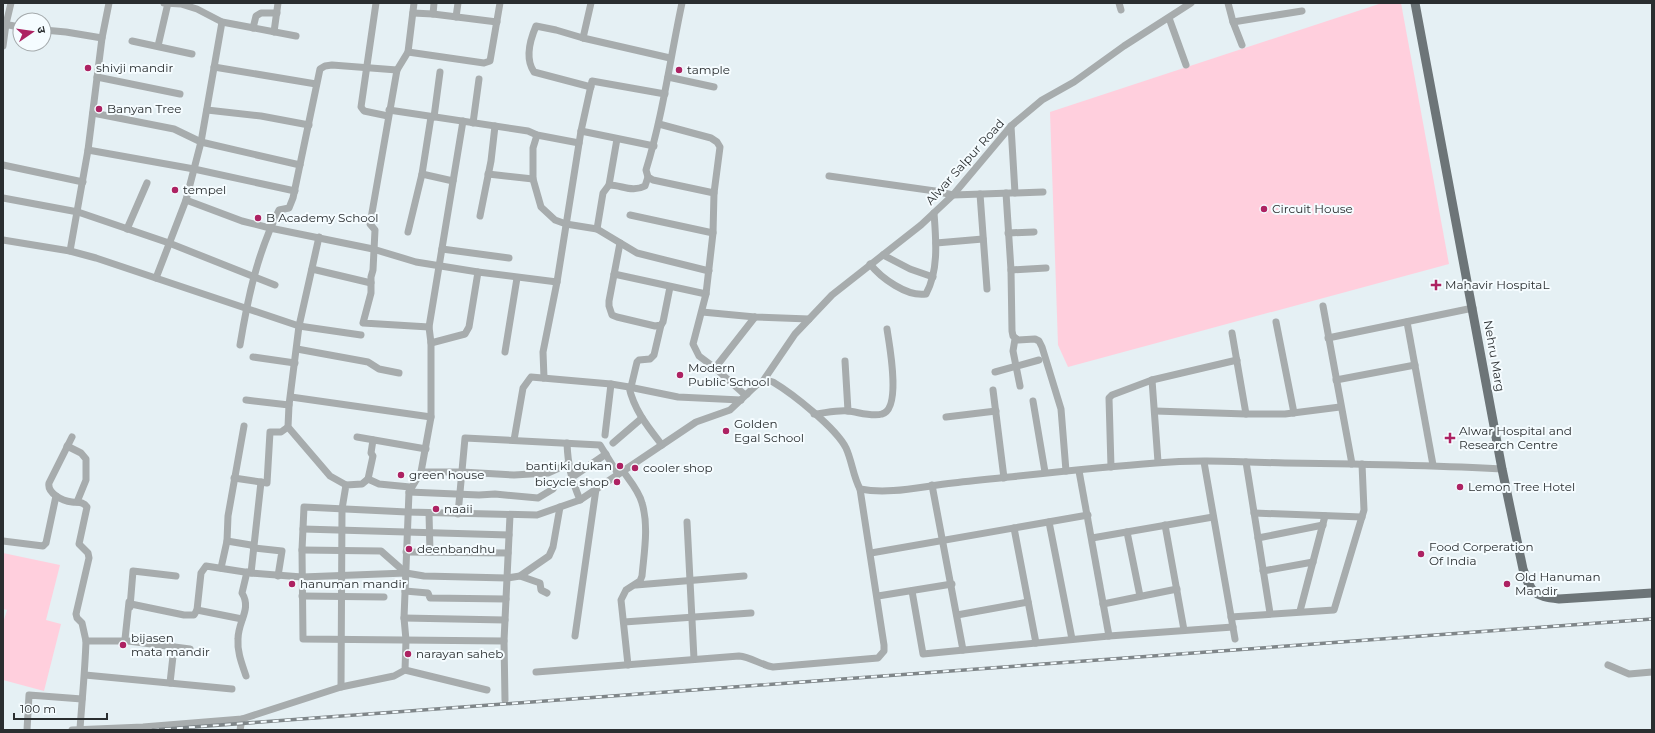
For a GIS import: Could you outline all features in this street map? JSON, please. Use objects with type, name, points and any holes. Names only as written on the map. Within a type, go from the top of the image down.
[{"type":"main road","name":"Nehru Marg","points":[[1415,3],[1502,469],[1523,569],[1528,584],[1535,594],[1543,598],[1559,599],[1652,593]]},
{"type":"street","points":[[3,46],[4,24],[11,3]]},
{"type":"street","points":[[70,252],[88,150],[102,38],[108,3]]},
{"type":"street","points":[[158,46],[167,3],[181,4],[197,8],[222,22],[296,36]]},
{"type":"street","points":[[274,32],[278,3]]},
{"type":"street","points":[[376,3],[361,103],[362,109],[433,117],[528,131],[537,135],[579,143]]},
{"type":"street","points":[[414,3],[408,52],[397,70],[370,224],[375,230],[373,270],[371,277],[371,293],[363,324],[429,327]]},
{"type":"street","points":[[433,14],[434,3]]},
{"type":"street","points":[[456,17],[458,3]]},
{"type":"street","points":[[408,52],[484,63],[490,61],[500,3]]},
{"type":"street","points":[[583,38],[591,3]]},
{"type":"street","points":[[609,185],[630,190],[640,189],[645,186],[648,177],[646,170],[659,124],[670,58],[682,3]]},
{"type":"street","name":"Alwar Salpur Road","points":[[303,530],[304,507],[458,514],[537,515],[580,500],[696,422],[730,410],[760,382],[763,381],[795,334],[832,295],[934,213],[953,195],[1011,126],[1042,100],[1074,82],[1124,46],[1191,3]]},
{"type":"street","points":[[1228,3],[1233,22],[1242,45]]},
{"type":"street","points":[[1233,22],[1302,11]]},
{"type":"street","points":[[253,28],[256,16],[261,13],[277,13]]},
{"type":"street","points":[[413,13],[497,22]]},
{"type":"street","points":[[1169,18],[1186,65]]},
{"type":"street","points":[[156,278],[186,200],[201,142],[222,22]]},
{"type":"street","points":[[591,87],[534,72],[530,64],[529,55],[533,33],[536,26],[670,58]]},
{"type":"street","points":[[52,31],[102,38]]},
{"type":"street","points":[[132,41],[192,54]]},
{"type":"street","points":[[240,345],[253,277],[270,228],[279,210],[289,208],[295,191],[320,69],[325,66],[332,65],[397,70]]},
{"type":"street","points":[[214,67],[316,84]]},
{"type":"street","points":[[408,232],[422,174],[440,72]]},
{"type":"street","points":[[97,77],[180,94]]},
{"type":"street","points":[[668,77],[714,87]]},
{"type":"street","points":[[473,123],[479,79]]},
{"type":"street","points":[[544,378],[543,352],[557,282],[581,131],[592,81],[665,94]]},
{"type":"street","points":[[207,110],[261,116],[309,125]]},
{"type":"street","points":[[93,113],[174,129],[201,142],[300,165]]},
{"type":"street","points":[[405,670],[406,640],[404,618],[406,532],[409,490],[418,479],[421,472],[431,417],[431,343],[429,327],[463,121]]},
{"type":"street","points":[[659,124],[711,138],[718,142],[720,148],[714,193],[713,233],[706,294],[693,344],[699,356],[744,394],[747,394]]},
{"type":"street","points":[[480,216],[495,126]]},
{"type":"street","points":[[1011,126],[1015,193]]},
{"type":"street","points":[[581,131],[654,146]]},
{"type":"street","points":[[537,135],[533,148],[533,179],[541,207],[555,220],[566,224],[598,229],[637,253],[709,271]]},
{"type":"street","points":[[598,229],[603,192],[609,185],[617,139]]},
{"type":"street","points":[[88,150],[194,169],[295,191]]},
{"type":"street","points":[[3,165],[83,182]]},
{"type":"street","points":[[422,174],[453,181]]},
{"type":"street","points":[[488,174],[533,179]]},
{"type":"street","points":[[829,176],[935,191],[953,195],[1043,192]]},
{"type":"street","points":[[648,177],[653,180],[714,193]]},
{"type":"street","points":[[126,229],[147,183]]},
{"type":"street","points":[[980,194],[987,289]]},
{"type":"street","points":[[1006,194],[1011,270],[1012,331],[1015,339],[1012,348],[1020,386]]},
{"type":"street","points":[[3,198],[78,212],[169,243],[274,285]]},
{"type":"street","points":[[186,200],[242,221],[373,249],[416,262],[517,278],[557,282]]},
{"type":"street","points":[[870,264],[887,281],[920,295],[926,294],[933,277],[936,243],[934,213]]},
{"type":"street","points":[[630,215],[713,233]]},
{"type":"street","points":[[1008,233],[1034,232]]},
{"type":"street","points":[[319,237],[299,326],[289,405],[288,427],[330,476],[346,485],[362,484],[368,479],[373,456],[371,454],[373,440]]},
{"type":"street","points":[[936,243],[983,239]]},
{"type":"street","points":[[3,240],[96,258],[299,326],[361,335]]},
{"type":"street","points":[[620,243],[609,306],[612,315],[654,326],[661,325]]},
{"type":"street","points":[[442,249],[509,258]]},
{"type":"street","points":[[883,255],[910,269],[933,277]]},
{"type":"street","points":[[1011,270],[1046,268]]},
{"type":"street","points":[[312,269],[371,283]]},
{"type":"street","points":[[431,343],[465,334],[469,327],[478,272]]},
{"type":"street","points":[[614,274],[706,294]]},
{"type":"street","points":[[505,352],[517,278]]},
{"type":"street","points":[[662,445],[633,403],[630,387],[636,362],[639,360],[650,359],[654,355],[663,322],[670,287]]},
{"type":"street","points":[[1323,306],[1340,407],[1352,464]]},
{"type":"street","points":[[1328,338],[1473,308]]},
{"type":"street","points":[[702,312],[755,317],[809,319]]},
{"type":"street","points":[[715,368],[755,317]]},
{"type":"street","points":[[1276,322],[1294,412]]},
{"type":"street","points":[[1407,322],[1433,465]]},
{"type":"street","points":[[814,414],[848,411],[883,414],[887,411],[893,388],[887,329]]},
{"type":"street","points":[[1232,333],[1246,414]]},
{"type":"street","points":[[1015,339],[1035,339],[1039,341],[1042,347],[1061,409],[1066,470]]},
{"type":"street","points":[[297,349],[368,362],[379,369],[399,373]]},
{"type":"street","points":[[253,357],[295,364]]},
{"type":"street","points":[[995,372],[1039,360]]},
{"type":"street","points":[[1111,467],[1109,398],[1112,395],[1152,380],[1237,360]]},
{"type":"street","points":[[845,361],[848,411]]},
{"type":"street","points":[[1336,380],[1415,365]]},
{"type":"street","points":[[514,440],[523,388],[531,378],[611,384],[678,397],[741,400]]},
{"type":"street","points":[[1152,380],[1158,462]]},
{"type":"street","points":[[536,672],[739,656],[746,657],[773,667],[872,660],[878,658],[884,651],[878,596],[860,489],[845,447],[834,431],[814,414],[777,385],[768,381],[763,381]]},
{"type":"street","points":[[605,435],[611,384]]},
{"type":"street","points":[[994,390],[1004,478]]},
{"type":"street","points":[[291,397],[431,417]]},
{"type":"street","points":[[246,400],[289,405]]},
{"type":"street","points":[[1034,401],[1045,472]]},
{"type":"street","points":[[1155,411],[1246,414],[1294,412],[1340,407]]},
{"type":"street","points":[[946,417],[996,411]]},
{"type":"street","points":[[613,443],[642,418]]},
{"type":"street","points":[[221,568],[227,541],[228,516],[244,426]]},
{"type":"street","points":[[234,478],[267,483],[270,432],[281,432],[288,427]]},
{"type":"street","points":[[72,436],[48,483],[48,488],[50,492],[56,496],[68,501],[85,504],[87,510],[79,544],[88,554],[89,558],[76,614],[77,618],[82,623],[86,641],[85,675],[80,729]]},
{"type":"street","points":[[357,437],[426,449]]},
{"type":"street","points":[[458,514],[465,438],[600,445],[638,493],[642,503],[644,515],[645,538],[642,576],[636,585],[626,590],[621,600],[628,665]]},
{"type":"street","points":[[567,443],[568,464],[571,478],[580,500]]},
{"type":"street","points":[[67,446],[81,453],[86,459],[86,480],[77,502]]},
{"type":"street","points":[[571,478],[606,454]]},
{"type":"street","points":[[860,489],[870,491],[890,490],[1004,478],[1045,472],[1066,470],[1079,471],[1158,462],[1433,465],[1502,469]]},
{"type":"street","points":[[1204,462],[1235,639]]},
{"type":"street","points":[[1246,462],[1270,613]]},
{"type":"street","points":[[421,472],[462,472],[514,475],[548,474],[568,464]]},
{"type":"street","points":[[1231,617],[1270,613],[1334,610],[1364,510],[1362,464]]},
{"type":"street","points":[[1079,471],[1109,636]]},
{"type":"street","points":[[368,479],[379,484],[409,490],[459,494],[495,494],[538,498],[553,489]]},
{"type":"street","points":[[246,676],[238,653],[238,642],[242,619],[247,605],[242,590],[249,573],[254,548],[261,482]]},
{"type":"street","points":[[342,687],[342,509],[346,485]]},
{"type":"street","points":[[932,485],[944,540],[963,650]]},
{"type":"street","points":[[575,636],[596,489]]},
{"type":"street","points":[[3,541],[43,546],[46,543],[56,496]]},
{"type":"street","points":[[131,604],[184,616],[194,615],[197,610],[203,569],[206,566],[249,573],[302,577],[342,574],[406,573],[424,576],[507,578],[520,576],[549,556],[554,546],[560,507]]},
{"type":"street","points":[[429,513],[430,552]]},
{"type":"street","points":[[1254,513],[1362,517]]},
{"type":"street","points":[[505,700],[504,641],[510,515]]},
{"type":"street","points":[[871,553],[1088,515]]},
{"type":"street","points":[[1300,612],[1325,516]]},
{"type":"street","points":[[1092,538],[1213,517]]},
{"type":"street","points":[[687,522],[694,659]]},
{"type":"street","points":[[1050,522],[1072,639]]},
{"type":"street","points":[[1165,525],[1184,630]]},
{"type":"street","points":[[1258,538],[1323,525]]},
{"type":"street","points":[[1014,528],[1036,643]]},
{"type":"street","points":[[504,641],[303,639],[302,550],[303,530],[509,535]]},
{"type":"street","points":[[1128,532],[1140,596]]},
{"type":"street","points":[[227,541],[251,545],[254,548],[282,551],[278,576]]},
{"type":"street","points":[[302,550],[381,551],[406,573]]},
{"type":"street","points":[[406,552],[508,553]]},
{"type":"street","points":[[1264,571],[1313,562]]},
{"type":"street","points":[[127,640],[133,571],[176,576]]},
{"type":"street","points":[[520,576],[540,583],[541,590],[547,593]]},
{"type":"street","points":[[636,585],[744,576]]},
{"type":"street","points":[[878,596],[952,584]]},
{"type":"street","points":[[1103,604],[1176,589]]},
{"type":"street","points":[[405,591],[428,593],[430,598],[506,599]]},
{"type":"street","points":[[912,591],[923,654],[1072,639],[1233,627]]},
{"type":"street","points":[[302,596],[384,597]]},
{"type":"street","points":[[957,615],[1028,602]]},
{"type":"street","points":[[197,610],[242,619]]},
{"type":"street","points":[[624,622],[751,612]]},
{"type":"street","points":[[404,618],[505,620]]},
{"type":"street","points":[[86,641],[127,640],[190,649]]},
{"type":"street","points":[[170,683],[174,647]]},
{"type":"street","points":[[1608,664],[1629,674],[1652,672]]},
{"type":"street","points":[[72,730],[143,727],[242,719],[342,687],[394,676],[405,670],[487,690]]},
{"type":"street","points":[[85,675],[232,689]]},
{"type":"street","points":[[27,730],[29,695],[82,699]]},
{"type":"street","points":[[240,730],[242,719]]},
{"type":"shaded area","points":[[1382,3],[1401,3],[1449,264],[1068,367],[1058,345],[1050,112]]},
{"type":"shaded area","points":[[3,553],[60,565],[46,620],[61,624],[44,691],[3,680],[3,623],[7,610],[3,609]]},
{"type":"railway","points":[[153,730],[1652,619]]},
{"type":"place","name":"shivji mandir","points":[[88,68]]},
{"type":"place","name":"tample","points":[[679,70]]},
{"type":"place","name":"Banyan Tree","points":[[99,109]]},
{"type":"place","name":"tempel","points":[[175,190]]},
{"type":"place","name":"Circuit House","points":[[1264,209]]},
{"type":"place","name":"B Academy School","points":[[258,218]]},
{"type":"place","name":"Mahavir HospitaL","points":[[1436,285]]},
{"type":"place","name":"Modern Public School","points":[[680,375]]},
{"type":"place","name":"Golden Egal School","points":[[726,431]]},
{"type":"place","name":"Alwar Hospital and Research Centre","points":[[1450,438]]},
{"type":"place","name":"banti ki dukan","points":[[620,466]]},
{"type":"place","name":"cooler shop","points":[[635,468]]},
{"type":"place","name":"green house","points":[[401,475]]},
{"type":"place","name":"bicycle shop","points":[[617,482]]},
{"type":"place","name":"Lemon Tree Hotel","points":[[1460,487]]},
{"type":"place","name":"naaii","points":[[436,509]]},
{"type":"place","name":"deenbandhu","points":[[409,549]]},
{"type":"place","name":"Food Corperation Of India","points":[[1421,554]]},
{"type":"place","name":"hanuman mandir","points":[[292,584]]},
{"type":"place","name":"Old Hanuman Mandir","points":[[1507,584]]},
{"type":"place","name":"bijasen mata mandir","points":[[123,645]]},
{"type":"place","name":"narayan saheb","points":[[408,654]]}]
